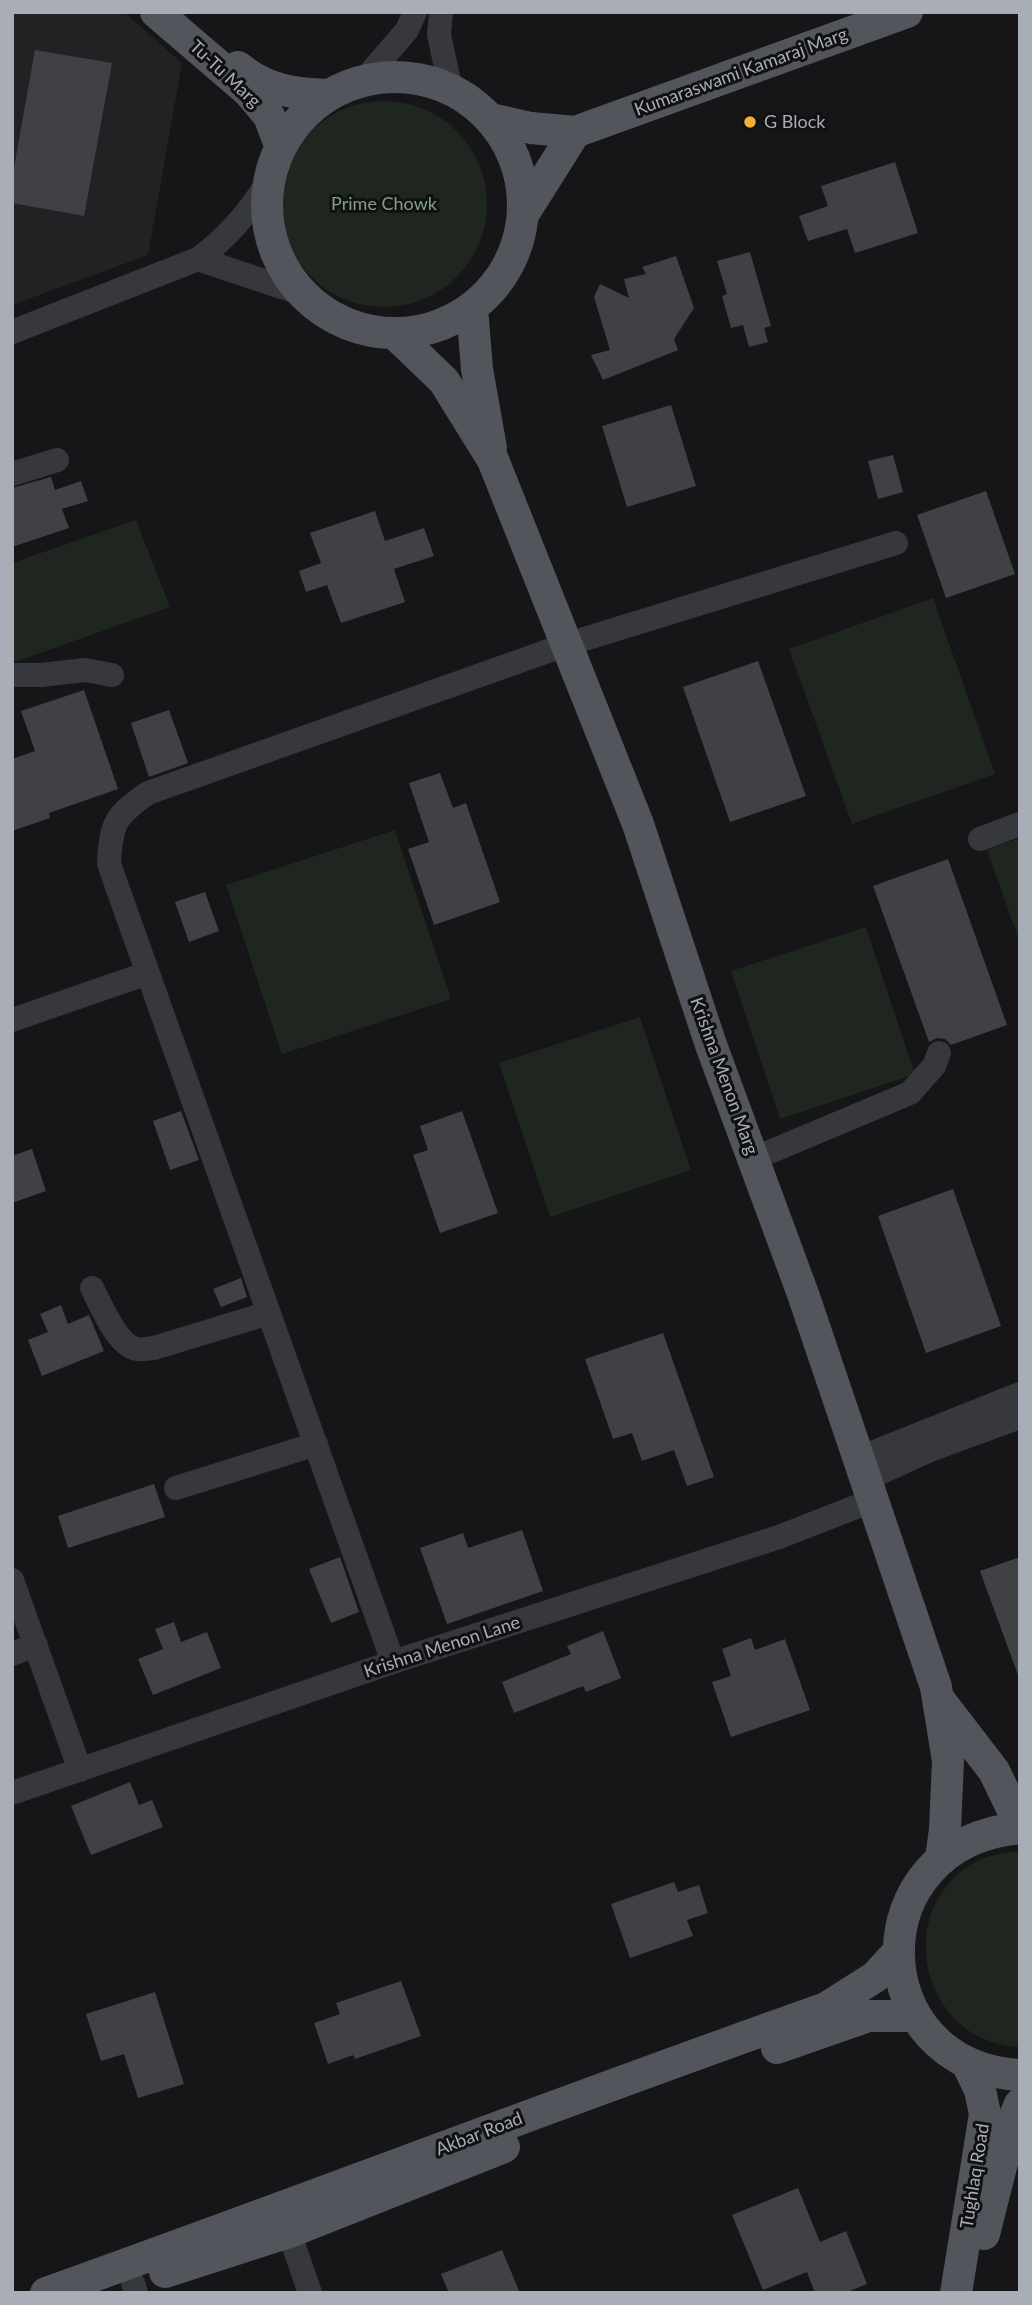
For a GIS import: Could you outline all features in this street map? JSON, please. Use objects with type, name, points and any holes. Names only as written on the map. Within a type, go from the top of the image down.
[{"type":"main road","name":"Tu-Tu Marg","points":[[156,12],[248,91],[269,116],[280,145]]},
{"type":"main road","name":"Tu-Tu Marg","points":[[173,12],[244,72],[277,90],[328,94]]},
{"type":"main road","name":"Kumaraswami Kamaraj Marg","points":[[491,119],[531,128],[575,132],[907,12]]},
{"type":"main road","points":[[408,77],[430,81],[466,97],[491,119],[510,147],[522,179],[524,213],[519,241],[508,267],[493,289],[472,308],[436,327],[395,334],[360,329],[328,315],[300,293],[286,274],[275,253],[268,230],[265,207],[267,183],[280,145],[300,117],[328,94],[364,80],[408,77]]},
{"type":"main road","points":[[524,213],[575,132]]},
{"type":"main road","name":"Krishna Menon Marg","points":[[472,308],[477,369],[493,460]]},
{"type":"main road","name":"Krishna Menon Marg","points":[[395,334],[443,381],[493,460],[638,824],[711,1045],[803,1294],[938,1698],[948,1761],[941,1859]]},
{"type":"main road","name":"Krishna Menon Marg","points":[[938,1698],[994,1771],[1020,1827]]},
{"type":"main road","points":[[1020,1827],[984,1834],[966,1842],[941,1859],[922,1879],[911,1896],[904,1914],[898,1952],[901,1981],[916,2016],[935,2040],[967,2063],[986,2070],[1020,2076]]},
{"type":"main road","name":"Akbar Road","points":[[46,2293],[338,2188],[492,2128],[827,2008],[875,1977],[898,1952]]},
{"type":"main road","name":"Akbar Road","points":[[124,2289],[289,2232],[510,2144],[718,2068],[869,2016],[916,2016]]},
{"type":"main road","name":"Tughlaq Road","points":[[956,2293],[985,2115],[980,2090],[967,2063]]},
{"type":"main road","name":"Tughlaq Road","points":[[974,2293],[981,2247],[1012,2123],[1020,2104]]},
{"type":"street","points":[[364,80],[407,30],[415,12]]},
{"type":"street","points":[[441,12],[439,35],[451,89]]},
{"type":"street","points":[[12,332],[198,259],[221,242],[243,219],[267,183]]},
{"type":"street","points":[[198,259],[300,293]]},
{"type":"street","points":[[12,474],[57,460]]},
{"type":"street","points":[[393,1662],[109,864],[110,837],[123,811],[148,793],[565,645],[896,543]]},
{"type":"street","points":[[12,675],[85,670],[112,675]]},
{"type":"street","points":[[980,839],[1020,824]]},
{"type":"street","points":[[12,1020],[148,973]]},
{"type":"street","points":[[753,1159],[910,1093],[934,1066],[939,1053]]},
{"type":"street","points":[[92,1288],[117,1334],[126,1344],[137,1349],[154,1348],[269,1313]]},
{"type":"street","points":[[864,1480],[1020,1394]]},
{"type":"street","points":[[864,1480],[930,1450],[1020,1417]]},
{"type":"street","points":[[177,1488],[316,1444]]},
{"type":"street","name":"Krishna Menon Lane","points":[[12,1793],[393,1662],[779,1537],[864,1480]]},
{"type":"street","points":[[12,1580],[80,1770]]},
{"type":"street","points":[[12,1654],[36,1645]]},
{"type":"street","points":[[289,2232],[310,2293]]},
{"type":"shaded area","points":[[12,12],[124,12],[182,63],[148,255],[12,305]]},
{"type":"green space","name":"Prime Chowk","points":[[384,101],[423,109],[457,131],[479,165],[487,204],[479,243],[457,277],[423,299],[384,307],[345,299],[311,277],[289,243],[281,204],[289,165],[311,131],[345,109]]},
{"type":"green space","points":[[136,520],[170,607],[15,662],[12,655],[12,563]]},
{"type":"green space","points":[[933,598],[995,774],[852,824],[789,649]]},
{"type":"green space","points":[[395,830],[451,999],[282,1054],[226,885]]},
{"type":"green space","points":[[1020,838],[1020,943],[987,850]]},
{"type":"green space","points":[[866,927],[915,1074],[780,1119],[731,971]]},
{"type":"green space","points":[[640,1017],[691,1170],[550,1217],[499,1063]]},
{"type":"green space","points":[[1020,1851],[1020,2047],[988,2041],[962,2026],[943,2004],[931,1978],[926,1949],[929,1920],[942,1892],[964,1869],[990,1856]]},
{"type":"building","points":[[35,50],[112,63],[84,216],[12,203],[12,179]]},
{"type":"building","points":[[895,162],[918,233],[855,253],[847,229],[808,241],[799,216],[828,206],[821,186]]},
{"type":"building","points":[[750,252],[771,326],[764,328],[768,342],[749,347],[743,325],[731,328],[722,296],[727,294],[717,261]]},
{"type":"building","points":[[676,256],[694,308],[674,339],[678,350],[603,380],[591,355],[610,350],[594,297],[600,284],[629,298],[624,279],[646,274],[642,267]]},
{"type":"building","points":[[671,405],[696,486],[627,507],[602,426]]},
{"type":"building","points":[[893,455],[903,492],[878,499],[868,461]]},
{"type":"building","points":[[51,477],[55,490],[81,481],[88,501],[62,509],[69,528],[12,547],[12,488]]},
{"type":"building","points":[[986,491],[1015,574],[946,598],[917,515]]},
{"type":"building","points":[[375,511],[385,541],[424,528],[434,556],[394,569],[405,602],[341,623],[327,585],[306,592],[299,571],[321,563],[310,533]]},
{"type":"building","points":[[758,661],[806,796],[730,822],[683,687]]},
{"type":"building","points":[[84,690],[118,789],[49,813],[50,818],[12,831],[12,759],[35,751],[21,711]]},
{"type":"building","points":[[169,710],[188,763],[149,777],[131,723]]},
{"type":"building","points":[[440,773],[453,808],[466,803],[500,902],[434,925],[408,849],[429,842],[409,783]]},
{"type":"building","points":[[948,859],[1007,1025],[951,1045],[945,1039],[937,1038],[929,1042],[873,886]]},
{"type":"building","points":[[205,892],[219,931],[189,942],[175,902]]},
{"type":"building","points":[[181,1111],[199,1160],[170,1170],[153,1121]]},
{"type":"building","points":[[462,1111],[498,1213],[440,1233],[413,1155],[428,1150],[420,1126]]},
{"type":"building","points":[[32,1149],[46,1191],[12,1203],[12,1156]]},
{"type":"building","points":[[953,1189],[1001,1326],[926,1353],[878,1216]]},
{"type":"building","points":[[241,1278],[247,1297],[221,1307],[213,1289]]},
{"type":"building","points":[[61,1305],[68,1324],[89,1315],[104,1351],[42,1376],[28,1340],[48,1332],[40,1314]]},
{"type":"building","points":[[663,1333],[714,1477],[687,1486],[674,1450],[642,1461],[632,1433],[613,1439],[585,1359]]},
{"type":"building","points":[[154,1484],[165,1517],[68,1548],[58,1516]]},
{"type":"building","points":[[522,1530],[543,1591],[447,1624],[420,1548],[463,1533],[468,1548]]},
{"type":"building","points":[[340,1557],[359,1612],[331,1623],[309,1569]]},
{"type":"building","points":[[1020,1557],[1020,1675],[1018,1675],[980,1571]]},
{"type":"building","points":[[174,1622],[181,1642],[207,1632],[221,1668],[153,1695],[138,1659],[163,1649],[155,1629]]},
{"type":"building","points":[[603,1631],[621,1678],[586,1692],[583,1686],[514,1713],[502,1682],[571,1654],[567,1646]]},
{"type":"building","points":[[751,1638],[755,1650],[785,1639],[810,1710],[731,1737],[712,1682],[731,1676],[722,1649]]},
{"type":"building","points":[[130,1782],[139,1805],[152,1800],[163,1827],[91,1855],[71,1806]]},
{"type":"building","points":[[674,1882],[678,1892],[699,1885],[708,1913],[687,1920],[693,1936],[630,1958],[611,1904]]},
{"type":"building","points":[[401,1981],[421,2036],[355,2059],[353,2055],[328,2064],[314,2023],[340,2014],[336,2003]]},
{"type":"building","points":[[155,1992],[184,2084],[138,2098],[124,2054],[101,2061],[86,2014]]},
{"type":"building","points":[[798,2188],[820,2242],[846,2231],[867,2284],[845,2293],[815,2293],[807,2272],[763,2290],[732,2215]]},
{"type":"building","points":[[502,2250],[520,2293],[449,2293],[441,2274]]},
{"type":"place","name":"G Block","points":[[750,122]]}]
